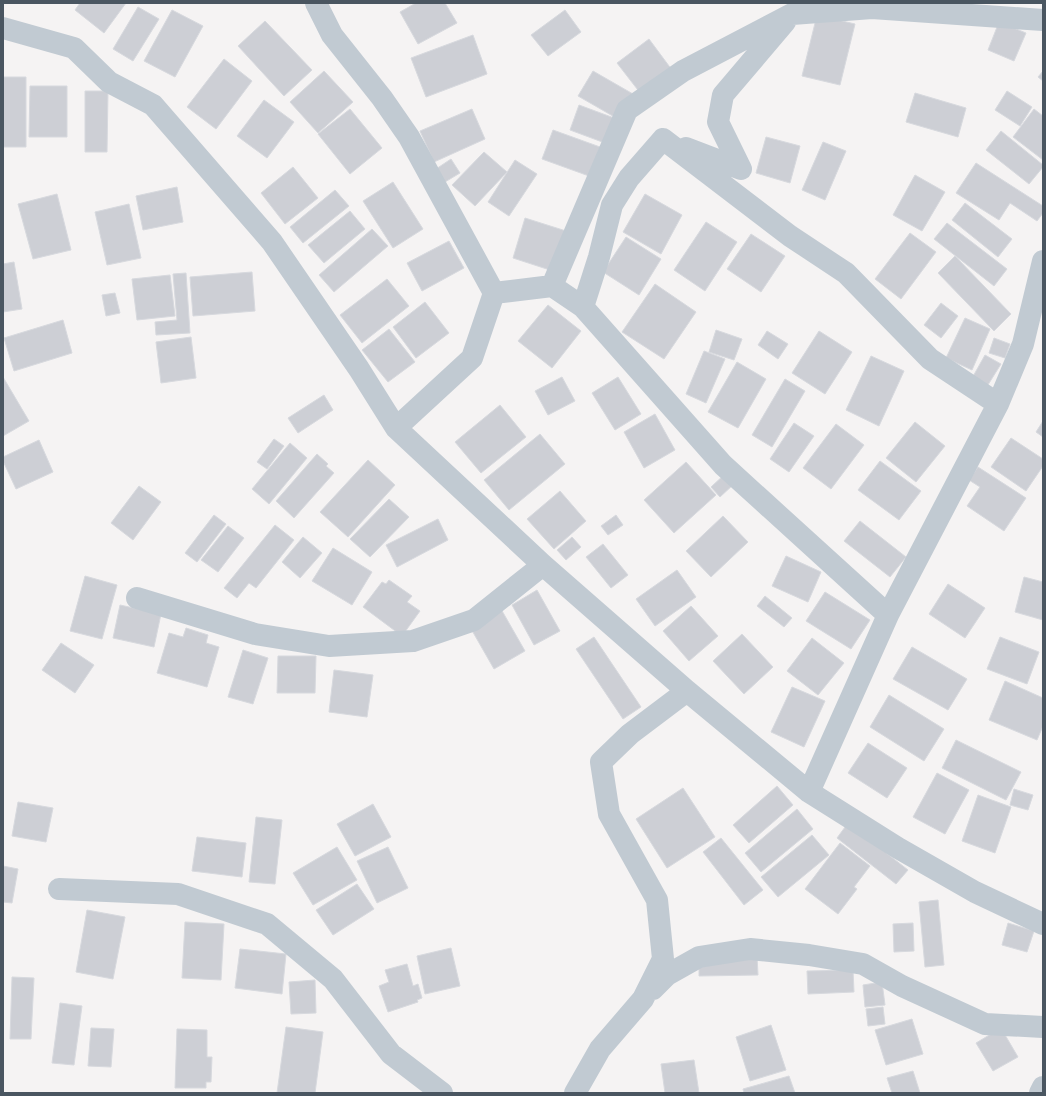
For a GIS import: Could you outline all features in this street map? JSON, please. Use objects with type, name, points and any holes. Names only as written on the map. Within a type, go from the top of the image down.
[{"type":"street","points":[[316,3],[332,35],[382,98],[409,138],[494,293],[472,358],[396,428]]},
{"type":"street","points":[[552,286],[627,110],[682,72],[792,14],[872,8],[1043,20]]},
{"type":"street","points":[[663,139],[741,169],[718,122],[723,95],[792,14]]},
{"type":"street","points":[[3,28],[74,48],[109,82],[152,105],[272,242],[359,369],[396,428],[543,565],[687,691],[808,792],[898,848],[975,892],[1043,924]]},
{"type":"street","points":[[583,307],[599,257],[612,205],[629,178],[663,139]]},
{"type":"street","points":[[663,139],[790,236],[846,273],[930,359],[998,404]]},
{"type":"street","points":[[808,792],[888,615],[998,404],[1023,344],[1043,261]]},
{"type":"street","points":[[494,293],[552,286],[583,307],[723,465],[888,615]]},
{"type":"street","points":[[137,598],[255,634],[329,646],[413,641],[474,620],[543,565]]},
{"type":"street","points":[[643,999],[663,959],[657,900],[609,814],[601,762],[630,734],[687,691]]},
{"type":"street","points":[[59,889],[178,894],[267,924],[333,980],[391,1054],[442,1093]]},
{"type":"street","points":[[575,1093],[600,1049],[643,999],[667,975],[699,957],[750,949],[809,955],[863,964],[902,986],[984,1024],[1043,1027]]},
{"type":"street","points":[[1040,1093],[1043,1087]]},
{"type":"building","points":[[80,3],[126,3],[104,33],[75,10]]},
{"type":"building","points":[[416,3],[445,3],[457,23],[418,44],[400,12]]},
{"type":"building","points":[[138,7],[159,19],[133,61],[113,49]]},
{"type":"building","points":[[172,10],[203,26],[175,77],[144,61]]},
{"type":"building","points":[[565,10],[581,32],[548,56],[531,35]]},
{"type":"building","points":[[817,15],[855,24],[840,85],[802,76]]},
{"type":"building","points":[[265,21],[312,70],[284,96],[238,46]]},
{"type":"building","points":[[999,22],[1026,33],[1014,61],[988,50]]},
{"type":"building","points":[[473,35],[487,74],[426,97],[411,58]]},
{"type":"building","points":[[649,39],[672,70],[641,94],[617,63]]},
{"type":"building","points":[[224,59],[252,81],[216,129],[187,107]]},
{"type":"building","points":[[324,71],[353,102],[318,133],[290,102]]},
{"type":"building","points":[[593,71],[633,94],[618,119],[578,96]]},
{"type":"building","points":[[1043,71],[1043,81],[1038,77]]},
{"type":"building","points":[[3,77],[26,77],[26,147],[3,147]]},
{"type":"building","points":[[30,86],[67,86],[67,137],[29,137]]},
{"type":"building","points":[[85,91],[108,91],[107,152],[85,152]]},
{"type":"building","points":[[1007,91],[1032,107],[1020,126],[995,110]]},
{"type":"building","points":[[915,93],[966,108],[958,137],[906,122]]},
{"type":"building","points":[[264,100],[294,122],[267,158],[237,136]]},
{"type":"building","points":[[579,105],[614,118],[605,143],[570,130]]},
{"type":"building","points":[[350,109],[382,148],[350,174],[318,134]]},
{"type":"building","points":[[472,109],[485,139],[434,162],[420,131]]},
{"type":"building","points":[[1034,109],[1043,116],[1043,160],[1013,137]]},
{"type":"building","points":[[553,130],[600,147],[589,176],[542,159]]},
{"type":"building","points":[[1001,131],[1043,165],[1029,184],[986,150]]},
{"type":"building","points":[[766,137],[800,146],[790,183],[756,173]]},
{"type":"building","points":[[823,142],[846,151],[825,200],[802,190]]},
{"type":"building","points":[[484,152],[507,172],[475,206],[452,185]]},
{"type":"building","points":[[451,159],[460,173],[445,182],[436,169]]},
{"type":"building","points":[[515,160],[537,174],[509,216],[488,202]]},
{"type":"building","points":[[976,163],[1043,206],[1043,213],[1037,221],[1010,203],[999,220],[956,193]]},
{"type":"building","points":[[293,167],[318,198],[285,224],[261,193]]},
{"type":"building","points":[[915,175],[945,192],[922,231],[893,215]]},
{"type":"building","points":[[393,182],[423,229],[393,248],[363,201]]},
{"type":"building","points":[[177,187],[183,222],[143,230],[136,196]]},
{"type":"building","points":[[335,190],[349,206],[303,243],[290,227]]},
{"type":"building","points":[[57,194],[71,250],[33,259],[18,204]]},
{"type":"building","points":[[645,194],[682,215],[661,254],[623,232]]},
{"type":"building","points":[[965,203],[1012,239],[998,257],[952,220]]},
{"type":"building","points":[[129,204],[141,258],[107,265],[95,212]]},
{"type":"building","points":[[350,211],[365,229],[324,263],[308,245]]},
{"type":"building","points":[[525,218],[566,231],[553,271],[513,258]]},
{"type":"building","points":[[706,222],[737,242],[705,291],[674,270]]},
{"type":"building","points":[[947,223],[1007,269],[994,286],[934,239]]},
{"type":"building","points":[[372,229],[388,246],[334,292],[319,275]]},
{"type":"building","points":[[910,233],[936,252],[901,299],[875,279]]},
{"type":"building","points":[[751,234],[785,256],[761,292],[727,269]]},
{"type":"building","points":[[626,237],[661,259],[639,295],[603,272]]},
{"type":"building","points":[[449,241],[464,268],[422,291],[407,263]]},
{"type":"building","points":[[955,256],[1011,314],[994,331],[938,273]]},
{"type":"building","points":[[14,262],[22,309],[3,312],[3,264]]},
{"type":"building","points":[[252,272],[255,311],[193,316],[190,277]]},
{"type":"building","points":[[186,273],[190,333],[156,335],[155,322],[177,320],[173,274]]},
{"type":"building","points":[[170,275],[175,316],[137,320],[132,279]]},
{"type":"building","points":[[387,279],[409,306],[362,343],[340,315]]},
{"type":"building","points":[[655,284],[696,312],[664,359],[622,332]]},
{"type":"building","points":[[115,293],[120,313],[106,316],[102,295]]},
{"type":"building","points":[[425,302],[449,333],[416,358],[393,327]]},
{"type":"building","points":[[941,303],[958,316],[941,338],[924,325]]},
{"type":"building","points":[[548,305],[581,331],[552,368],[518,341]]},
{"type":"building","points":[[965,318],[990,329],[972,370],[946,358]]},
{"type":"building","points":[[63,320],[72,353],[14,371],[4,338]]},
{"type":"building","points":[[389,329],[415,362],[388,382],[362,350]]},
{"type":"building","points":[[716,330],[742,339],[734,360],[709,352]]},
{"type":"building","points":[[767,331],[788,344],[778,359],[758,345]]},
{"type":"building","points":[[819,331],[852,352],[825,394],[792,373]]},
{"type":"building","points":[[191,337],[196,378],[161,383],[156,342]]},
{"type":"building","points":[[994,338],[1010,344],[1005,358],[989,353]]},
{"type":"building","points":[[704,351],[725,359],[706,403],[686,394]]},
{"type":"building","points":[[985,355],[1001,364],[986,388],[971,380]]},
{"type":"building","points":[[871,356],[904,371],[879,426],[846,410]]},
{"type":"building","points":[[737,362],[766,379],[738,428],[708,412]]},
{"type":"building","points":[[3,377],[29,421],[3,436]]},
{"type":"building","points":[[562,377],[575,401],[548,415],[535,391]]},
{"type":"building","points":[[618,377],[641,414],[615,430],[592,393]]},
{"type":"building","points":[[785,379],[805,391],[772,447],[752,435]]},
{"type":"building","points":[[324,395],[333,410],[298,433],[288,418]]},
{"type":"building","points":[[500,405],[526,437],[481,473],[455,442]]},
{"type":"building","points":[[655,414],[675,450],[644,468],[624,432]]},
{"type":"building","points":[[1043,421],[1043,437],[1036,432]]},
{"type":"building","points":[[915,422],[945,446],[916,482],[886,458]]},
{"type":"building","points":[[794,423],[814,436],[789,472],[770,459]]},
{"type":"building","points":[[836,424],[864,445],[831,489],[803,468]]},
{"type":"building","points":[[540,434],[565,464],[509,510],[484,480]]},
{"type":"building","points":[[1011,438],[1043,459],[1043,466],[1026,491],[991,467]]},
{"type":"building","points":[[274,439],[284,446],[267,469],[257,462]]},
{"type":"building","points":[[39,440],[53,472],[16,489],[3,461],[3,457]]},
{"type":"building","points":[[290,443],[307,458],[269,504],[252,489]]},
{"type":"building","points":[[317,454],[328,464],[326,466],[334,473],[294,518],[276,501]]},
{"type":"building","points":[[368,460],[395,485],[348,537],[320,512]]},
{"type":"building","points":[[880,461],[921,491],[899,520],[858,490]]},
{"type":"building","points":[[686,462],[716,495],[674,533],[644,500]]},
{"type":"building","points":[[978,467],[1026,498],[1004,531],[967,506],[980,487],[969,480]]},
{"type":"building","points":[[725,474],[734,484],[720,497],[711,487]]},
{"type":"building","points":[[139,486],[161,502],[133,540],[111,523]]},
{"type":"building","points":[[560,491],[586,521],[554,549],[527,519]]},
{"type":"building","points":[[389,499],[409,517],[370,557],[350,539]]},
{"type":"building","points":[[214,515],[226,524],[197,562],[185,553]]},
{"type":"building","points":[[616,515],[623,525],[608,535],[601,526]]},
{"type":"building","points":[[723,516],[748,542],[711,577],[686,551]]},
{"type":"building","points":[[438,519],[448,540],[397,567],[386,545]]},
{"type":"building","points":[[860,521],[906,557],[890,577],[844,541]]},
{"type":"building","points":[[275,525],[294,540],[256,588],[249,583],[237,598],[224,588]]},
{"type":"building","points":[[228,526],[244,538],[218,572],[201,560]]},
{"type":"building","points":[[303,537],[322,553],[300,578],[282,562]]},
{"type":"building","points":[[572,537],[581,547],[566,560],[557,550]]},
{"type":"building","points":[[603,544],[628,575],[611,588],[586,557]]},
{"type":"building","points":[[333,548],[372,572],[352,605],[312,581]]},
{"type":"building","points":[[786,556],[821,572],[808,602],[772,586]]},
{"type":"building","points":[[677,570],[696,597],[655,626],[636,599]]},
{"type":"building","points":[[85,576],[117,585],[102,639],[70,631]]},
{"type":"building","points":[[1024,577],[1043,582],[1043,620],[1015,612]]},
{"type":"building","points":[[389,580],[412,596],[407,602],[420,611],[402,636],[363,607],[382,582],[386,584]]},
{"type":"building","points":[[948,584],[985,608],[965,638],[929,614]]},
{"type":"building","points":[[537,590],[560,631],[534,645],[512,605]]},
{"type":"building","points":[[825,592],[870,620],[851,649],[806,621]]},
{"type":"building","points":[[765,596],[792,618],[784,627],[757,606]]},
{"type":"building","points":[[120,605],[161,614],[154,647],[113,638]]},
{"type":"building","points":[[691,606],[718,636],[689,661],[663,631]]},
{"type":"building","points":[[501,609],[525,651],[494,669],[470,627]]},
{"type":"building","points":[[186,628],[208,635],[206,643],[219,647],[207,687],[157,673],[169,633],[183,637]]},
{"type":"building","points":[[742,634],[773,667],[744,694],[713,661]]},
{"type":"building","points":[[594,637],[641,707],[623,719],[576,649]]},
{"type":"building","points":[[1000,637],[1039,652],[1027,684],[987,669]]},
{"type":"building","points":[[812,638],[844,663],[818,695],[787,671]]},
{"type":"building","points":[[61,643],[94,665],[75,693],[42,670]]},
{"type":"building","points":[[912,647],[967,679],[948,710],[893,679]]},
{"type":"building","points":[[243,650],[268,658],[253,704],[228,697]]},
{"type":"building","points":[[278,656],[316,656],[315,693],[277,693]]},
{"type":"building","points":[[334,670],[373,675],[367,717],[329,712]]},
{"type":"building","points":[[1005,681],[1043,698],[1043,726],[1037,740],[989,720]]},
{"type":"building","points":[[792,687],[825,701],[804,747],[771,732]]},
{"type":"building","points":[[889,695],[944,729],[924,761],[870,727]]},
{"type":"building","points":[[956,740],[1021,772],[1006,800],[942,768]]},
{"type":"building","points":[[868,743],[907,768],[887,798],[848,773]]},
{"type":"building","points":[[937,773],[969,790],[945,834],[913,817]]},
{"type":"building","points":[[777,786],[793,805],[749,843],[733,825]]},
{"type":"building","points":[[683,788],[715,837],[667,868],[636,819]]},
{"type":"building","points":[[1014,789],[1033,795],[1028,810],[1010,805]]},
{"type":"building","points":[[978,795],[1011,807],[995,853],[962,841]]},
{"type":"building","points":[[18,802],[53,808],[46,842],[12,836]]},
{"type":"building","points":[[373,804],[391,837],[355,856],[337,824]]},
{"type":"building","points":[[797,809],[813,829],[761,872],[745,853]]},
{"type":"building","points":[[256,817],[282,820],[275,884],[249,882]]},
{"type":"building","points":[[848,823],[908,870],[896,884],[837,838]]},
{"type":"building","points":[[812,835],[829,855],[778,897],[761,877]]},
{"type":"building","points":[[197,837],[246,843],[242,877],[192,871]]},
{"type":"building","points":[[721,838],[763,890],[744,905],[703,852]]},
{"type":"building","points":[[840,843],[870,866],[854,887],[857,889],[838,914],[805,889]]},
{"type":"building","points":[[337,847],[357,880],[313,905],[293,873]]},
{"type":"building","points":[[388,847],[408,888],[377,903],[357,861]]},
{"type":"building","points":[[3,866],[18,869],[12,903],[3,902]]},
{"type":"building","points":[[357,884],[374,909],[333,935],[316,910]]},
{"type":"building","points":[[938,900],[944,965],[925,967],[919,902]]},
{"type":"building","points":[[87,910],[125,917],[113,979],[76,972]]},
{"type":"building","points":[[185,922],[224,924],[221,980],[182,978]]},
{"type":"building","points":[[913,923],[914,951],[894,952],[893,924]]},
{"type":"building","points":[[1008,923],[1034,931],[1027,952],[1002,945]]},
{"type":"building","points":[[451,948],[460,986],[425,994],[417,956]]},
{"type":"building","points":[[240,949],[286,954],[282,994],[235,988]]},
{"type":"building","points":[[757,956],[758,975],[699,976],[699,957]]},
{"type":"building","points":[[407,964],[413,986],[418,984],[422,998],[417,1000],[418,1002],[388,1012],[379,986],[389,982],[385,970]]},
{"type":"building","points":[[853,970],[854,992],[808,994],[807,971]]},
{"type":"building","points":[[12,977],[34,978],[31,1039],[10,1039]]},
{"type":"building","points":[[315,980],[316,1013],[291,1014],[289,982]]},
{"type":"building","points":[[882,982],[885,1005],[865,1007],[863,985]]},
{"type":"building","points":[[60,1003],[82,1006],[74,1065],[52,1063]]},
{"type":"building","points":[[883,1007],[885,1024],[868,1026],[866,1009]]},
{"type":"building","points":[[912,1019],[923,1054],[886,1065],[875,1030]]},
{"type":"building","points":[[771,1025],[786,1070],[750,1081],[736,1037]]},
{"type":"building","points":[[286,1027],[323,1032],[315,1093],[277,1093]]},
{"type":"building","points":[[91,1028],[114,1029],[111,1067],[88,1066]]},
{"type":"building","points":[[1001,1028],[1018,1057],[993,1071],[976,1043]]},
{"type":"building","points":[[177,1029],[207,1030],[207,1057],[212,1057],[211,1082],[206,1082],[206,1088],[175,1088]]},
{"type":"building","points":[[694,1060],[699,1093],[665,1093],[661,1064]]},
{"type":"building","points":[[913,1071],[920,1093],[892,1093],[887,1078]]},
{"type":"building","points":[[789,1076],[795,1093],[744,1093],[743,1089]]}]
